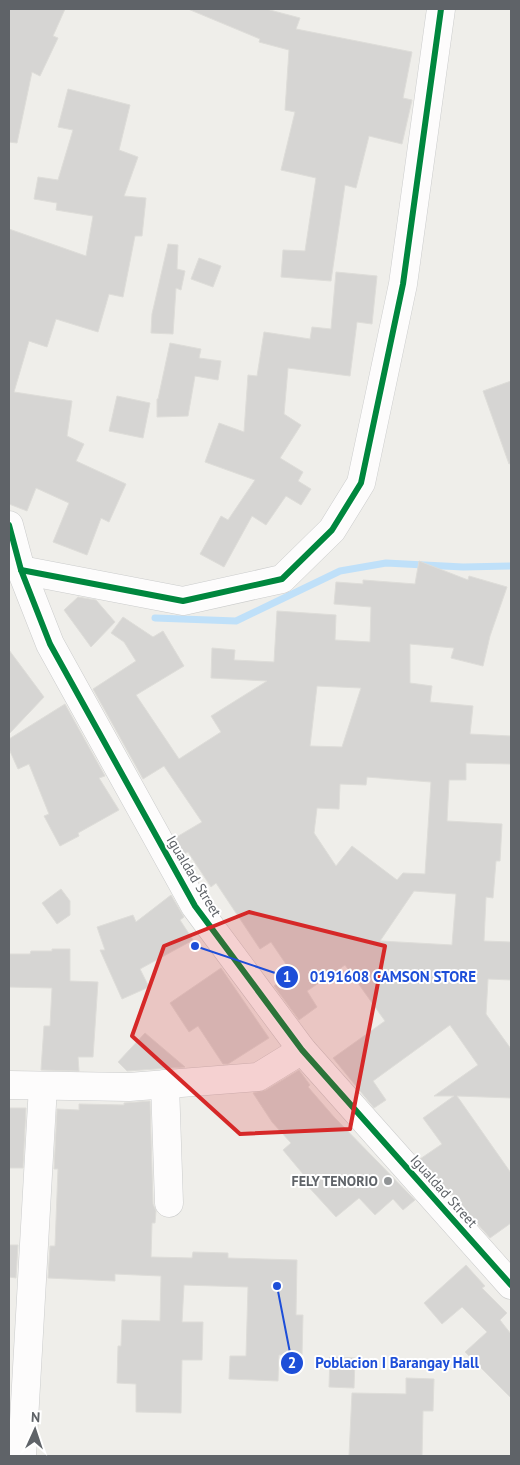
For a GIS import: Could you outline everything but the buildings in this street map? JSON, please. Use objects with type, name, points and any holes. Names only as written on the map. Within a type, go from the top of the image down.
[{"type":"street","points":[[22,570],[183,601],[282,579],[332,530],[361,483],[403,284],[441,9]]},
{"type":"street","name":"Igualdad Street","points":[[9,525],[22,570],[50,644],[195,906],[302,1050],[511,1284]]},
{"type":"street","points":[[9,1086],[130,1086],[258,1078],[302,1050]]},
{"type":"street","points":[[165,1084],[169,1203]]},
{"type":"street","points":[[22,1456],[43,1086]]},
{"type":"highlighted area","points":[[249,912],[385,946],[350,1129],[240,1134],[132,1036],[164,946]]},
{"type":"waterway","points":[[155,618],[236,621],[340,571],[386,563],[463,567],[511,566]]},
{"type":"cycle path","points":[[21,570],[183,601],[282,579],[332,530],[361,483],[403,284],[441,9]]},
{"type":"cycle path","points":[[9,525],[21,570],[50,644],[195,906],[302,1050],[511,1285]]},
{"type":"place","name":"0191608 CAMSON STORE","points":[[195,946]]},
{"type":"place","name":"FELY TENORIO","points":[[388,1181]]},
{"type":"place","name":"Poblacion I Barangay Hall","points":[[277,1286]]}]
